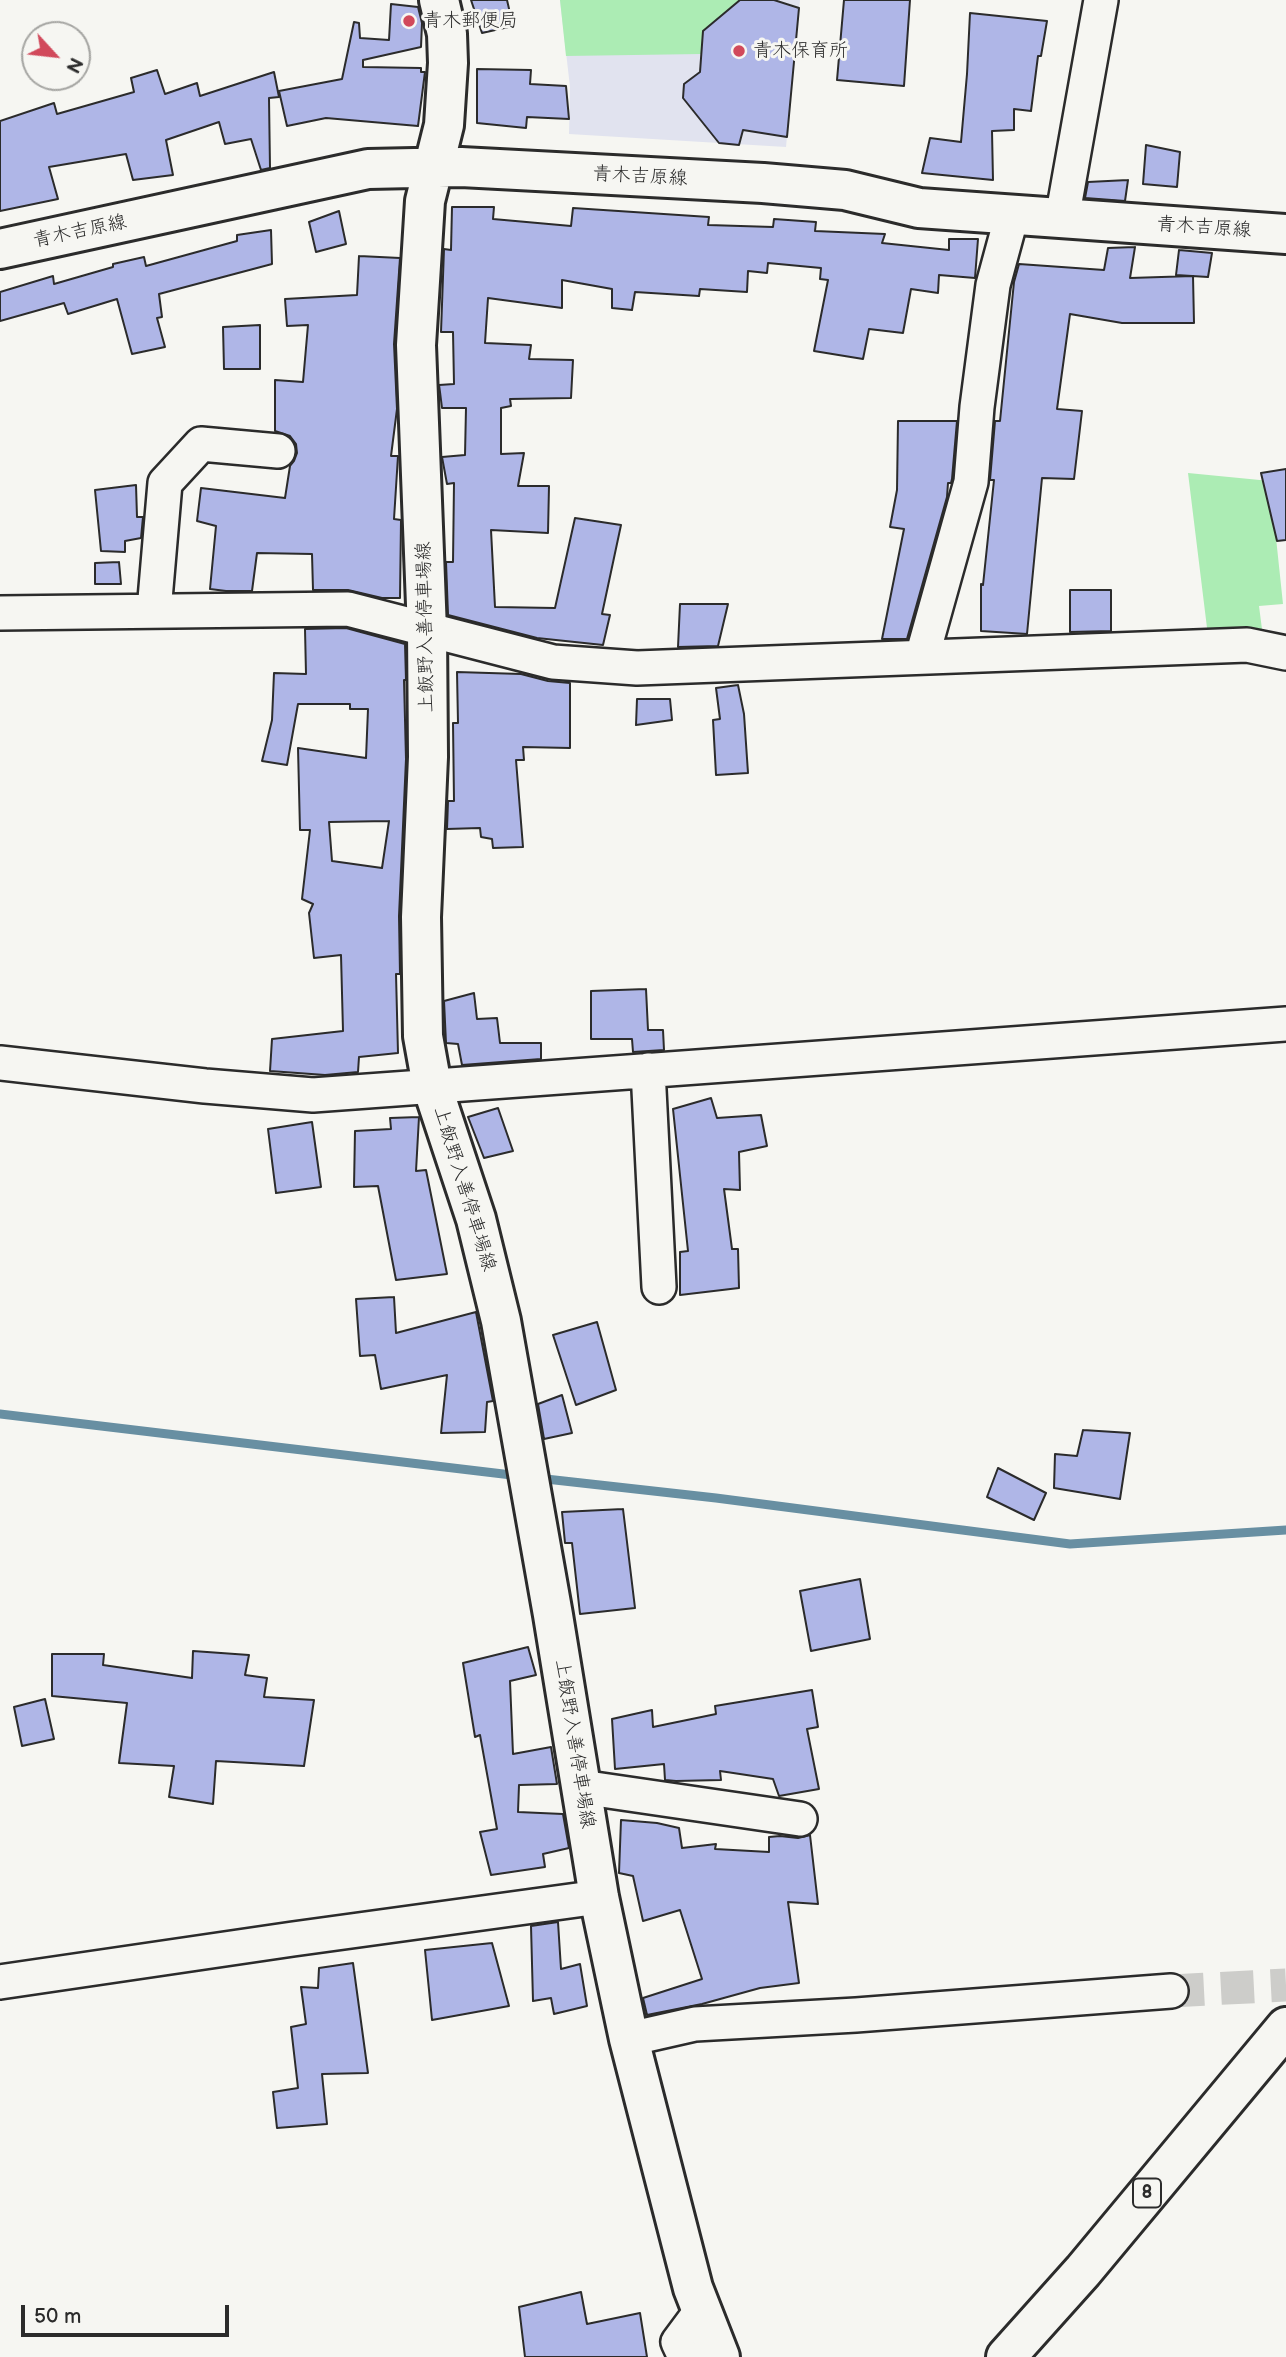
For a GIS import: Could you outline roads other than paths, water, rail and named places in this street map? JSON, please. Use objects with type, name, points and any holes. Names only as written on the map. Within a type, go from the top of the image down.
[{"type":"main road","name":"上飯野入善停車場線","points":[[439,0],[447,34],[444,125],[425,201],[416,345],[428,631],[428,757],[421,917],[423,1037],[432,1086],[476,1219],[502,1321],[599,1897],[629,2039],[693,2288],[720,2357]]},
{"type":"main road","name":"青木吉原線","points":[[0,249],[368,169],[461,167],[776,184],[845,190],[919,208],[1286,234]]},
{"type":"main road","name":"8","points":[[1006,2357],[1286,2027]]},
{"type":"street","points":[[1062,219],[1101,0]]},
{"type":"street","points":[[922,657],[971,482],[977,407],[993,285],[1012,215]]},
{"type":"street","points":[[154,611],[164,483],[201,444],[278,450]]},
{"type":"street","points":[[0,613],[348,609],[553,663],[637,668],[1247,645],[1286,653]]},
{"type":"street","points":[[0,1063],[313,1095],[1286,1024]]},
{"type":"street","points":[[648,1070],[659,1287]]},
{"type":"street","points":[[582,1787],[800,1819]]},
{"type":"street","points":[[0,1982],[599,1897]]},
{"type":"street","points":[[629,2039],[695,2024],[856,2015],[1171,1991]]},
{"type":"street","points":[[685,2357],[678,2342],[701,2311]]},
{"type":"waterway","points":[[0,1414],[520,1476]]},
{"type":"waterway","points":[[537,1478],[716,1498],[1070,1544],[1286,1530]]},
{"type":"tunnel","points":[[1171,1991],[1286,1985]]},
{"type":"place","name":"青木郵便局","points":[[409,21]]},
{"type":"place","name":"青木保育所","points":[[739,51]]}]
